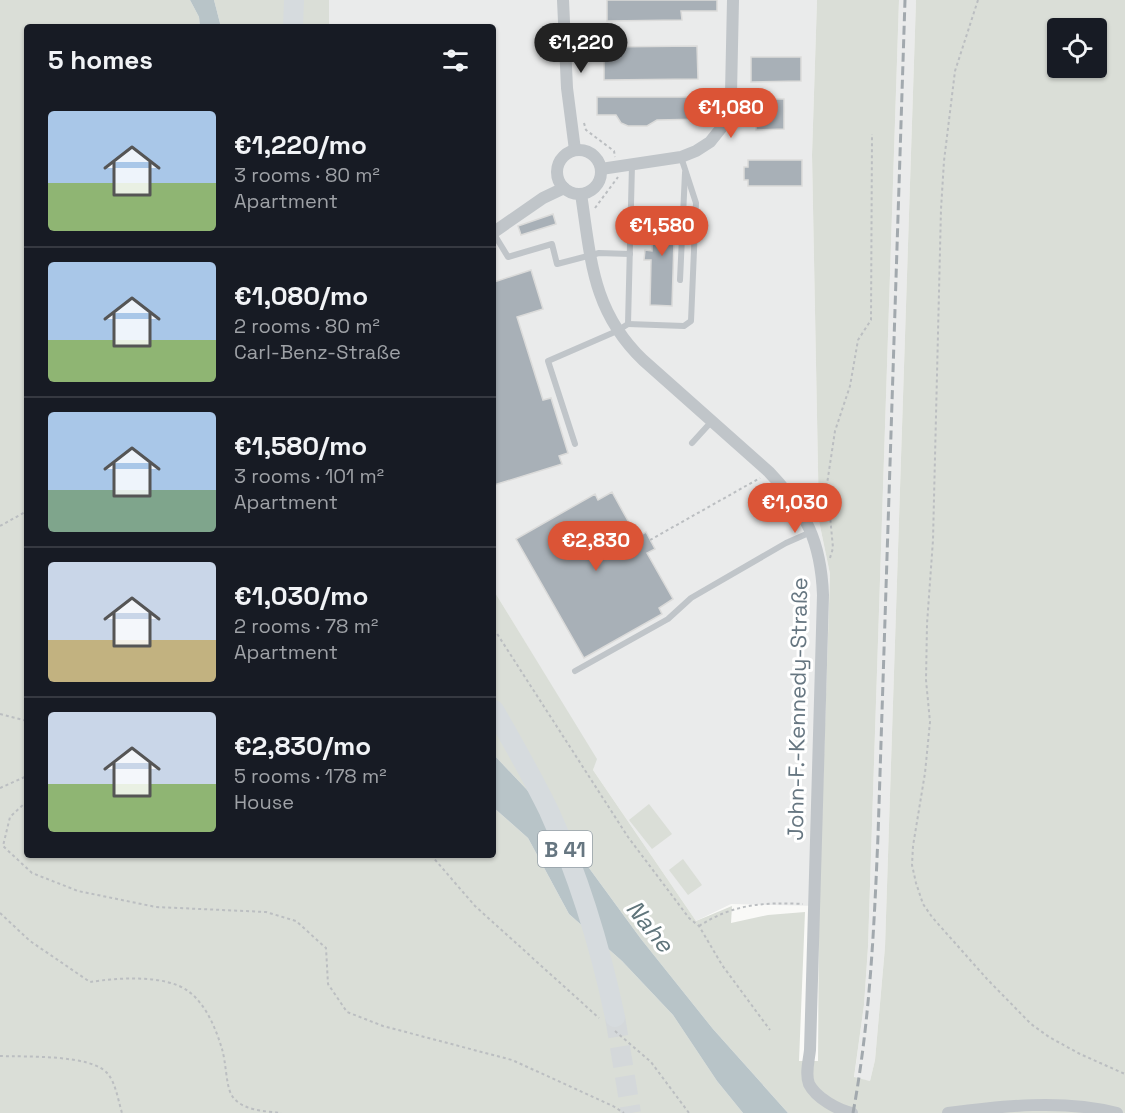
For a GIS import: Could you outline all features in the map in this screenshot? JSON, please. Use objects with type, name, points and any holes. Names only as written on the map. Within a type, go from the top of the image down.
[{"type":"main road","points":[[293,24],[294,0]]},
{"type":"main road","name":"B 41","points":[[496,714],[533,781],[561,840],[589,912],[605,970],[612,1024]]},
{"type":"street","points":[[563,0],[566,79],[575,150]]},
{"type":"street","points":[[601,169],[683,163],[710,142],[722,127],[731,93],[733,0]]},
{"type":"street","points":[[575,150],[584,150],[592,154],[601,169],[596,185],[581,194],[575,194],[564,188],[558,180],[557,170],[560,161],[566,154],[575,150]]},
{"type":"street","points":[[496,232],[543,198],[564,188]]},
{"type":"street","name":"John-F.-Kennedy-Straße","points":[[581,194],[590,255],[601,298],[622,327],[627,344],[769,472],[797,503],[811,532],[821,564],[824,595],[810,1050],[807,1071],[809,1084],[830,1104],[850,1112]]},
{"type":"street","points":[[948,1113],[984,1108],[1053,1105],[1117,1113]]},
{"type":"lane","points":[[680,280],[683,163]]},
{"type":"lane","points":[[575,444],[548,361],[622,327],[684,326],[691,321],[696,203],[683,163]]},
{"type":"lane","points":[[622,327],[630,254],[632,165]]},
{"type":"lane","points":[[496,236],[508,257],[552,244],[558,264],[590,255],[630,254]]},
{"type":"lane","points":[[692,443],[712,421]]},
{"type":"lane","points":[[575,671],[668,619],[691,598],[786,543],[811,532]]},
{"type":"path","points":[[978,0],[955,71],[940,209],[933,540],[927,624],[926,680],[930,722],[912,865],[923,904],[932,917],[1031,1024],[1080,1054],[1125,1074]]},
{"type":"path","points":[[821,564],[830,560],[833,548],[827,484],[835,431],[850,386],[858,340],[871,320],[872,134]]},
{"type":"path","points":[[650,540],[769,472]]},
{"type":"path","points":[[0,526],[24,513]]},
{"type":"path","points":[[496,632],[628,837],[689,918],[699,926],[722,965],[770,1030]]},
{"type":"path","points":[[0,714],[24,720]]},
{"type":"path","points":[[0,788],[24,777]]},
{"type":"path","points":[[24,804],[10,817],[3,846],[32,873],[78,891],[156,907],[267,912],[296,921],[326,948],[328,984],[347,1012],[383,1026],[512,1060],[624,1113]]},
{"type":"path","points":[[434,858],[474,906],[612,1024],[651,1062],[688,1113]]},
{"type":"path","points":[[699,926],[729,910],[766,902],[814,905]]},
{"type":"path","points":[[0,913],[30,941],[90,982],[114,978],[165,981],[188,990],[211,1017],[222,1050],[231,1095],[249,1110],[280,1113]]},
{"type":"path","points":[[0,1056],[87,1061],[101,1067],[109,1075],[122,1113]]},
{"type":"shaded area","points":[[0,0],[190,0],[199,17],[200,24],[24,24],[24,858],[496,858],[496,810],[528,838],[569,914],[622,961],[673,1015],[717,1081],[743,1113],[0,1113]]},
{"type":"shaded area","points":[[190,0],[214,0],[220,24],[200,24],[199,17]]},
{"type":"shaded area","points":[[214,0],[329,0],[329,24],[220,24]]},
{"type":"shaded area","points":[[329,0],[817,0],[812,155],[819,521],[830,574],[819,906],[731,904],[696,921],[593,770],[596,759],[496,594],[496,24],[329,24]]},
{"type":"shaded area","points":[[817,0],[899,0],[868,947],[864,1005],[854,1077],[870,1081],[875,1060],[885,947],[916,0],[1125,0],[1125,1113],[788,1113],[713,1029],[641,939],[548,812],[496,757],[496,594],[597,759],[593,770],[696,921],[732,906],[731,923],[768,915],[805,912],[799,1061],[818,1061],[819,906],[830,574],[819,521],[812,155]]},
{"type":"shaded area","points":[[899,0],[916,0],[885,947],[875,1060],[870,1081],[854,1078],[864,1005],[868,947]]},
{"type":"shaded area","points":[[496,757],[548,812],[641,939],[713,1029],[788,1113],[743,1113],[717,1081],[673,1015],[622,961],[569,914],[528,838],[496,810]]},
{"type":"shaded area","points":[[649,804],[672,834],[652,849],[629,820]]},
{"type":"shaded area","points":[[683,859],[702,885],[688,895],[669,870]]},
{"type":"building","points":[[607,0],[717,0],[717,11],[681,11],[682,20],[607,21]]},
{"type":"building","points":[[697,46],[698,79],[604,80],[604,47]]},
{"type":"building","points":[[751,57],[801,57],[801,81],[751,82]]},
{"type":"building","points":[[597,97],[706,97],[706,119],[657,120],[647,126],[628,126],[621,123],[616,115],[597,115]]},
{"type":"building","points":[[756,99],[784,99],[784,129],[756,130]]},
{"type":"building","points":[[748,160],[802,160],[802,186],[748,186],[748,180],[744,180],[744,167],[748,167]]},
{"type":"building","points":[[653,207],[675,208],[672,306],[650,305],[651,260],[644,260],[645,250],[652,251]]},
{"type":"building","points":[[553,214],[556,224],[521,235],[518,226]]},
{"type":"building","points":[[531,270],[543,309],[517,317],[543,400],[551,398],[568,453],[559,456],[562,464],[496,484],[496,281]]},
{"type":"building","points":[[612,492],[637,537],[646,532],[655,549],[647,553],[673,599],[659,608],[662,614],[584,658],[516,539],[595,494],[598,500]]},
{"type":"tunnel","points":[[615,1017],[631,1113]]},
{"type":"railway","points":[[853,1113],[864,1044],[873,940],[905,0]]},
{"type":"water label","name":"Nahe","points":[[650,926]]}]
